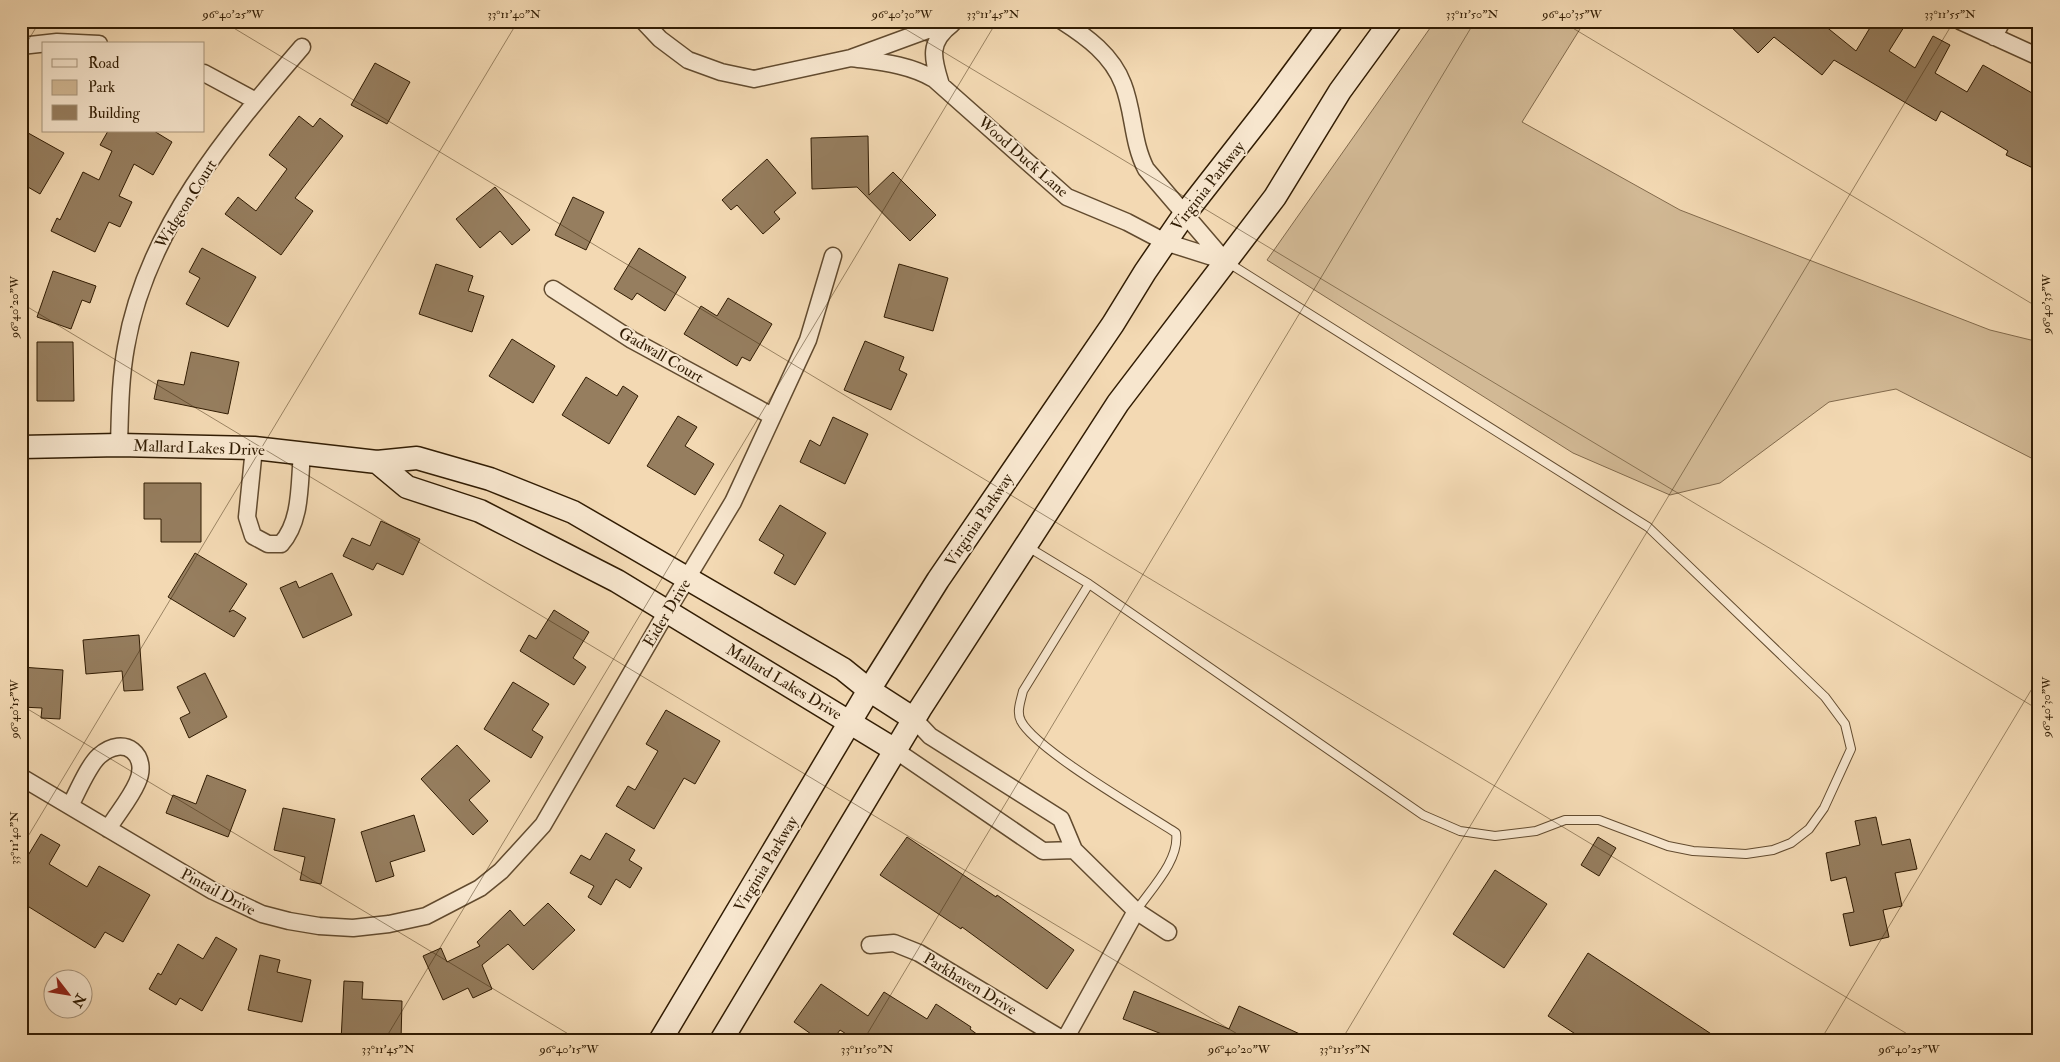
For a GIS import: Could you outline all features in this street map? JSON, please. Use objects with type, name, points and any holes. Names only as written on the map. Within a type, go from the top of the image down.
[{"type":"main road","name":"Virginia Parkway","points":[[660,1041],[869,690],[938,580],[1107,333],[1184,215],[1266,110],[1332,21]]},
{"type":"main road","points":[[721,1041],[914,718],[980,612],[1026,546],[1118,403],[1275,197],[1340,91],[1391,21]]},
{"type":"main road","name":"Mallard Lakes Drive","points":[[21,447],[254,448],[377,462],[417,458],[490,479],[573,512],[688,577],[843,669],[869,690],[914,718]]},
{"type":"main road","name":"Mallard Lakes Drive","points":[[377,462],[407,487],[480,512],[617,581],[666,613],[895,750]]},
{"type":"street","name":"Wood Duck Lane","points":[[643,21],[660,39],[688,60],[722,72],[754,79],[850,58],[954,21]]},
{"type":"street","name":"Wood Duck Lane","points":[[941,85],[932,58],[935,44],[942,31],[954,21]]},
{"type":"street","points":[[1062,21],[1096,45],[1111,62],[1123,84],[1138,153],[1146,169],[1225,261]]},
{"type":"street","points":[[1960,21],[2039,57]]},
{"type":"street","points":[[1994,37],[2002,21]]},
{"type":"street","points":[[21,46],[42,44]]},
{"type":"street","name":"Widgeon Court","points":[[119,446],[121,384],[126,346],[137,302],[151,263],[169,226],[192,190],[256,100],[302,47]]},
{"type":"street","name":"Wood Duck Lane","points":[[850,58],[909,67],[922,72],[941,85],[1067,197],[1127,222],[1165,242],[1225,261]]},
{"type":"street","points":[[205,74],[256,100]]},
{"type":"street","name":"Eider Drive","points":[[426,916],[480,888],[501,872],[543,825],[733,502],[808,340],[833,256]]},
{"type":"street","name":"Gadwall Court","points":[[553,289],[632,340],[772,416]]},
{"type":"street","points":[[254,448],[247,517],[254,536],[268,544],[282,544],[291,533],[295,518],[302,454]]},
{"type":"street","points":[[914,718],[930,736],[1061,819],[1074,850],[1136,911],[1168,932]]},
{"type":"street","points":[[70,806],[98,757],[114,745],[126,746],[136,754],[140,767],[138,782],[108,829]]},
{"type":"street","name":"Mallard Lakes Drive","points":[[895,750],[1043,851],[1074,850]]},
{"type":"street","name":"Pintail Drive","points":[[21,777],[213,892],[262,914],[319,926],[353,928],[389,924],[426,916]]},
{"type":"street","points":[[1064,1041],[1136,911]]},
{"type":"street","name":"Parkhaven Drive","points":[[870,945],[894,943],[919,953],[1064,1041]]},
{"type":"lane","points":[[1026,546],[1089,584],[1423,815],[1460,831],[1495,836],[1536,831],[1565,820],[1599,820],[1668,846],[1693,851],[1746,854],[1773,850],[1791,843],[1809,829],[1824,808],[1851,750],[1845,724],[1825,697],[1648,527],[1225,261]]},
{"type":"lane","points":[[1089,584],[1023,691],[1019,706],[1020,720],[1033,736],[1059,756],[1176,833],[1178,841],[1173,855],[1136,911]]},
{"type":"green space","points":[[1435,21],[1585,21],[1522,122],[1680,210],[1990,330],[2039,342],[2039,462],[1896,389],[1829,402],[1720,483],[1670,495],[1573,453],[1267,260]]},
{"type":"building","points":[[1725,21],[1819,21],[1856,51],[1874,21],[1894,21],[1904,27],[1889,51],[1915,68],[1933,36],[1950,45],[1935,73],[1967,92],[1983,65],[2039,97],[2039,171],[2006,155],[2008,151],[1941,111],[1936,121],[1834,60],[1822,75],[1774,37],[1758,53]]},
{"type":"building","points":[[375,63],[410,82],[387,124],[351,105]]},
{"type":"building","points":[[299,116],[313,127],[320,118],[343,136],[295,198],[313,211],[281,255],[225,214],[238,197],[256,211],[287,169],[269,155]]},
{"type":"building","points":[[21,129],[64,153],[40,194],[21,183]]},
{"type":"building","points":[[107,132],[156,132],[172,142],[153,175],[134,164],[119,196],[132,202],[120,227],[109,222],[95,252],[51,231],[57,218],[60,220],[83,172],[99,180],[112,151],[100,145]]},
{"type":"building","points":[[868,136],[869,195],[893,172],[936,215],[910,241],[857,187],[812,189],[811,138]]},
{"type":"building","points":[[767,159],[796,193],[774,212],[780,219],[763,234],[737,205],[731,210],[722,200]]},
{"type":"building","points":[[495,187],[530,230],[512,245],[500,231],[480,248],[456,219]]},
{"type":"building","points":[[573,197],[604,212],[586,250],[555,235]]},
{"type":"building","points":[[202,248],[256,277],[228,327],[186,304],[200,278],[189,272]]},
{"type":"building","points":[[639,248],[686,277],[665,311],[637,293],[632,300],[614,289]]},
{"type":"building","points":[[436,264],[473,276],[468,291],[484,296],[472,332],[419,314]]},
{"type":"building","points":[[899,264],[948,278],[933,331],[884,317]]},
{"type":"building","points":[[53,271],[96,286],[90,303],[82,300],[71,329],[37,317]]},
{"type":"building","points":[[728,298],[772,324],[750,361],[742,357],[737,366],[684,334],[701,306],[717,316]]},
{"type":"building","points":[[512,339],[555,366],[533,403],[489,376]]},
{"type":"building","points":[[865,341],[904,357],[899,370],[907,374],[891,410],[844,390]]},
{"type":"building","points":[[37,342],[73,342],[74,401],[37,401]]},
{"type":"building","points":[[191,352],[239,362],[228,414],[154,399],[158,380],[184,385]]},
{"type":"building","points":[[586,377],[617,396],[623,386],[638,396],[609,444],[562,415]]},
{"type":"building","points":[[678,416],[697,427],[685,446],[714,464],[695,495],[647,466]]},
{"type":"building","points":[[833,417],[868,434],[845,484],[800,462],[810,440],[820,446]]},
{"type":"building","points":[[144,483],[201,483],[201,542],[161,542],[161,519],[144,519]]},
{"type":"building","points":[[780,505],[826,533],[795,585],[774,573],[784,555],[759,540]]},
{"type":"building","points":[[381,521],[420,539],[403,575],[377,563],[373,570],[343,556],[352,538],[370,546]]},
{"type":"building","points":[[195,553],[247,584],[229,612],[233,610],[246,618],[234,637],[168,597]]},
{"type":"building","points":[[332,573],[352,615],[303,638],[280,588],[296,581],[299,588]]},
{"type":"building","points":[[554,610],[589,632],[573,658],[586,667],[574,685],[520,651],[529,635],[536,639]]},
{"type":"building","points":[[139,635],[143,690],[124,691],[122,671],[86,674],[83,640]]},
{"type":"building","points":[[21,667],[63,670],[60,719],[41,718],[42,708],[21,707]]},
{"type":"building","points":[[205,673],[227,717],[189,738],[180,718],[190,713],[177,687]]},
{"type":"building","points":[[513,682],[549,704],[532,730],[543,737],[531,758],[484,729]]},
{"type":"building","points":[[666,710],[720,741],[695,784],[684,778],[654,829],[616,806],[628,786],[635,790],[658,751],[646,744]]},
{"type":"building","points":[[457,745],[490,781],[469,800],[488,821],[473,835],[421,779]]},
{"type":"building","points":[[207,775],[246,790],[228,837],[166,813],[173,795],[196,804]]},
{"type":"building","points":[[283,808],[335,819],[321,884],[300,880],[305,857],[274,850]]},
{"type":"building","points":[[414,815],[425,851],[390,862],[394,876],[376,882],[361,832]]},
{"type":"building","points":[[1876,817],[1882,845],[1910,839],[1917,869],[1895,873],[1902,906],[1883,910],[1889,937],[1850,946],[1843,914],[1854,912],[1846,877],[1831,881],[1826,853],[1860,845],[1855,821]]},
{"type":"building","points":[[606,833],[635,850],[629,860],[642,868],[630,888],[616,879],[601,905],[588,897],[594,886],[570,873],[581,855],[590,860]]},
{"type":"building","points":[[41,834],[60,845],[49,864],[87,887],[99,866],[150,895],[123,942],[105,932],[95,948],[21,902],[21,867]]},
{"type":"building","points":[[907,837],[996,897],[997,895],[1074,950],[1047,989],[962,927],[961,929],[880,875]]},
{"type":"building","points":[[1598,837],[1616,848],[1599,876],[1581,865]]},
{"type":"building","points":[[1495,870],[1547,904],[1504,968],[1453,934]]},
{"type":"building","points":[[548,903],[575,930],[533,970],[508,944],[482,965],[492,989],[473,998],[468,988],[443,1000],[423,956],[441,948],[447,962],[480,946],[477,942],[510,910],[524,926]]},
{"type":"building","points":[[216,937],[237,949],[202,1011],[180,998],[176,1005],[149,989],[158,973],[161,975],[178,944],[203,959]]},
{"type":"building","points":[[1588,953],[1722,1041],[1586,1041],[1548,1016]]},
{"type":"building","points":[[260,955],[280,960],[277,972],[311,980],[302,1022],[248,1010]]},
{"type":"building","points":[[344,981],[363,982],[362,999],[402,1001],[401,1041],[341,1041]]},
{"type":"building","points":[[821,984],[868,1016],[884,992],[927,1019],[936,1004],[971,1027],[970,1029],[986,1041],[857,1041],[840,1030],[832,1041],[821,1041],[794,1022]]},
{"type":"building","points":[[1134,991],[1229,1029],[1239,1006],[1315,1041],[1180,1041],[1123,1019]]}]
